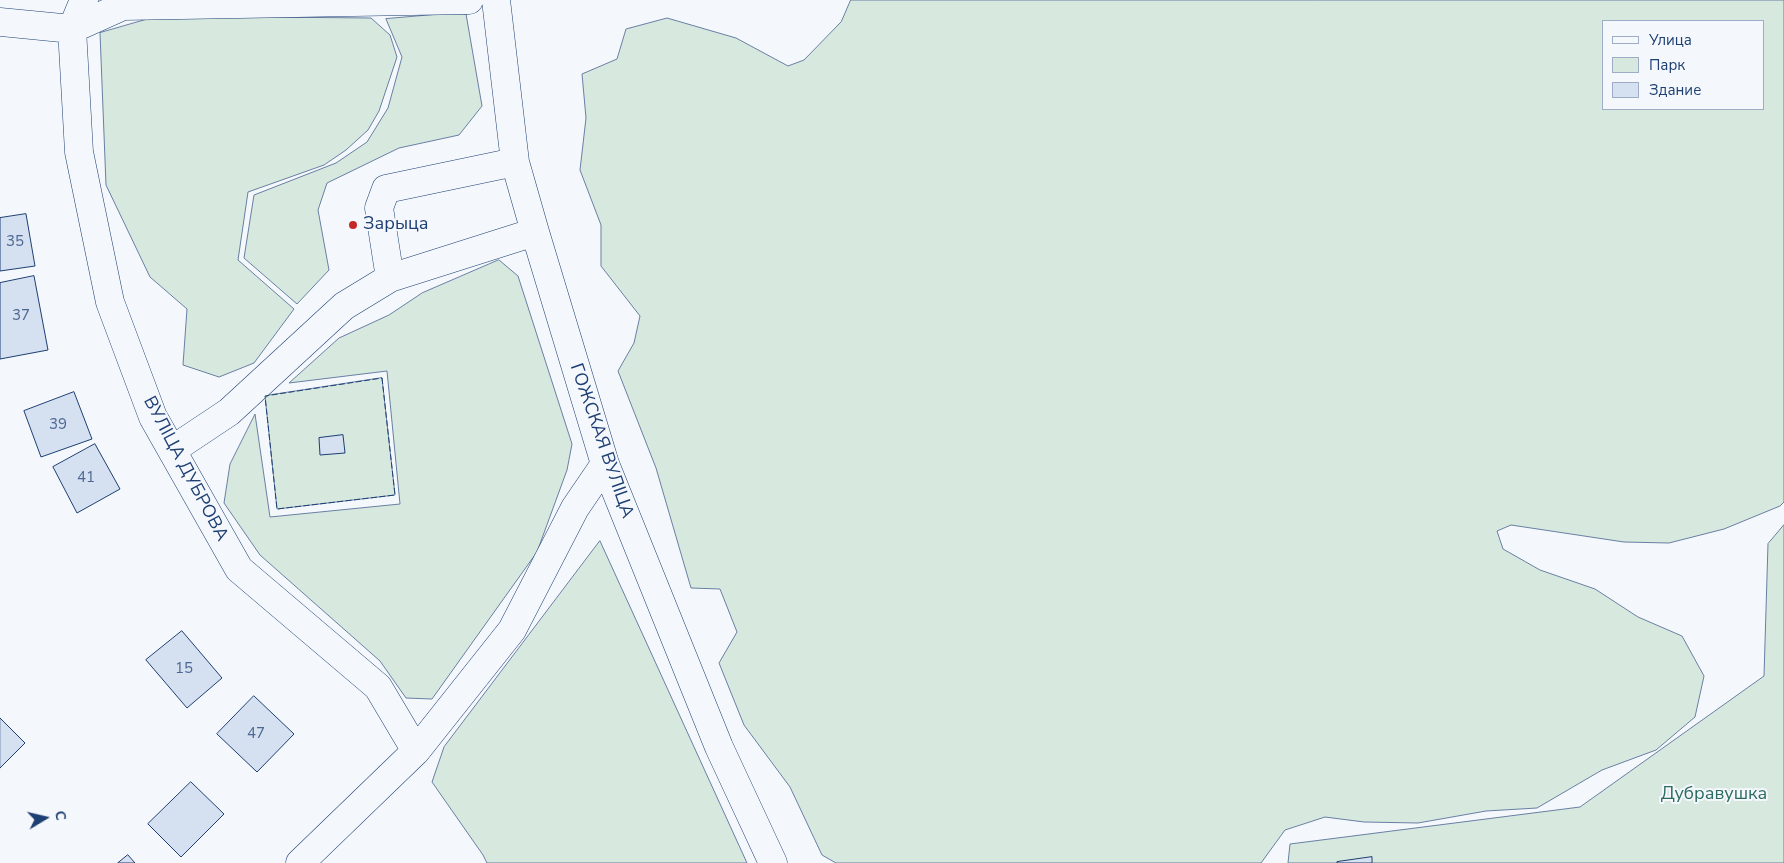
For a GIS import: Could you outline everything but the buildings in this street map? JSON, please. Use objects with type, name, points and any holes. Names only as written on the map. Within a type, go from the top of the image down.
[{"type":"street","name":"ВУЛІЦА ДУБРОВА","points":[[84,0],[72,29],[79,152],[110,302],[154,417],[239,569],[378,687],[416,752]]},
{"type":"street","points":[[0,22],[72,29],[123,6],[469,0]]},
{"type":"street","name":"ГОЖСКАЯ ВУЛІЦА","points":[[496,0],[515,162],[605,464],[719,747],[773,863]]},
{"type":"street","points":[[390,278],[379,208],[386,189],[515,162]]},
{"type":"street","points":[[172,450],[229,412],[344,306],[390,278],[535,232]]},
{"type":"street","points":[[300,863],[416,752],[512,630],[575,508],[605,464]]},
{"type":"green space","points":[[851,0],[1784,0],[1784,502],[1780,506],[1724,529],[1669,543],[1624,542],[1511,525],[1497,531],[1503,549],[1540,570],[1595,589],[1638,617],[1682,636],[1704,676],[1695,717],[1656,750],[1602,770],[1537,808],[1486,811],[1418,823],[1364,822],[1325,817],[1285,830],[1261,863],[836,863],[822,855],[790,787],[744,725],[719,663],[737,632],[720,589],[691,588],[656,468],[618,371],[634,343],[640,316],[601,266],[601,225],[580,170],[586,118],[582,74],[617,59],[626,29],[667,18],[736,38],[788,66],[804,60],[841,22]]},
{"type":"green space","points":[[452,13],[466,14],[482,106],[459,135],[399,148],[327,183],[318,210],[329,270],[297,304],[244,258],[254,195],[336,163],[367,142],[388,108],[402,57],[386,19]]},
{"type":"green space","points":[[158,16],[371,18],[390,35],[397,57],[379,111],[368,130],[346,150],[324,165],[248,192],[238,260],[294,309],[254,363],[219,377],[183,365],[187,309],[150,277],[106,185],[100,33]]},
{"type":"green space","points":[[499,260],[518,276],[572,444],[567,470],[537,552],[432,699],[406,698],[380,661],[260,555],[224,503],[230,464],[255,414],[270,517],[400,504],[387,371],[289,383],[339,338],[389,315],[422,293]]},
{"type":"green space","points":[[382,378],[395,495],[277,509],[265,396]]},
{"type":"green space","name":"Дубравушка","points":[[1784,525],[1784,863],[1288,863],[1290,844],[1580,807],[1764,676],[1768,544]]},
{"type":"green space","points":[[600,541],[747,863],[487,863],[432,782],[444,747]]},
{"type":"fence","points":[[382,378],[395,495],[277,509],[265,396],[382,378]]},
{"type":"place","name":"Зарыца","points":[[353,225]]}]
